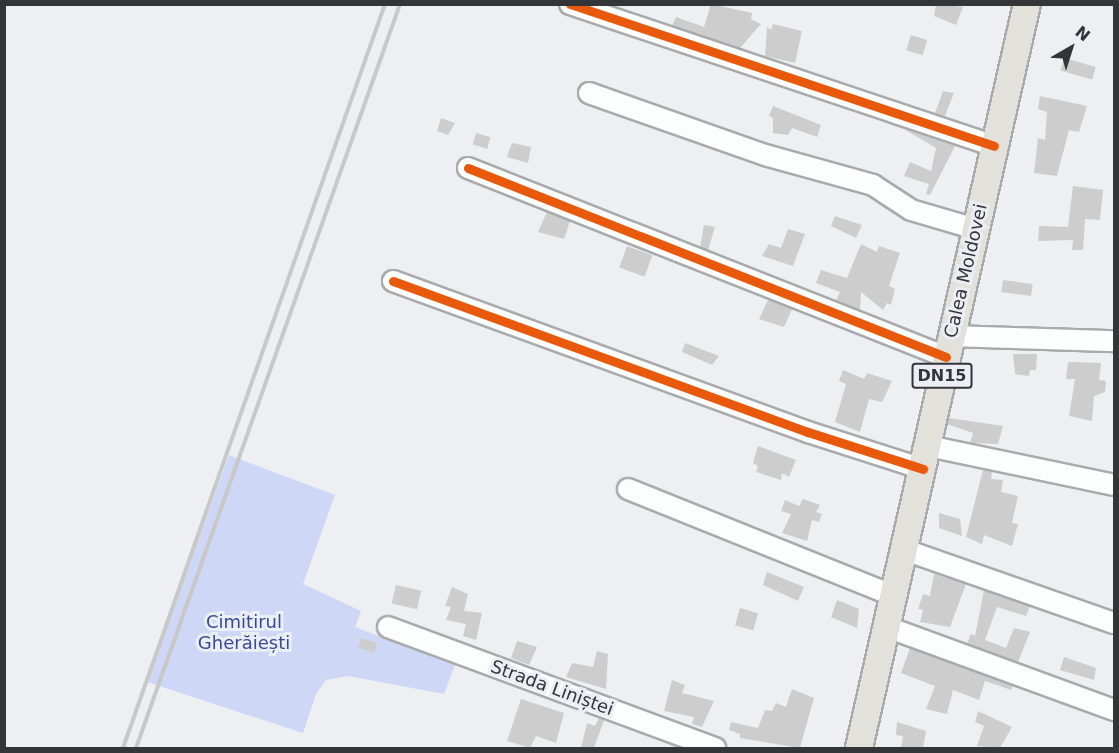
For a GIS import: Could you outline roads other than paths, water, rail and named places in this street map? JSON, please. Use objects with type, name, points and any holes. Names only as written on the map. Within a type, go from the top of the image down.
[{"type":"main road","name":"Calea Moldovei","points":[[859,748],[1027,4]]},
{"type":"street","points":[[570,4],[994,146]]},
{"type":"street","points":[[589,93],[765,155],[873,185],[911,210],[975,229]]},
{"type":"street","points":[[468,168],[949,346],[1114,341]]},
{"type":"street","points":[[393,281],[808,432],[925,458],[1114,485]]},
{"type":"street","points":[[628,489],[894,596]]},
{"type":"street","points":[[904,550],[1114,622]]},
{"type":"street","name":"Strada Liniștei","points":[[388,627],[715,748]]},
{"type":"street","points":[[887,627],[1114,710]]},
{"type":"railway","points":[[123,748],[385,4]]},
{"type":"railway","points":[[136,748],[400,4]]},
{"type":"park label","name":"Cimitirul Gherăiești","points":[[244,633]]}]
